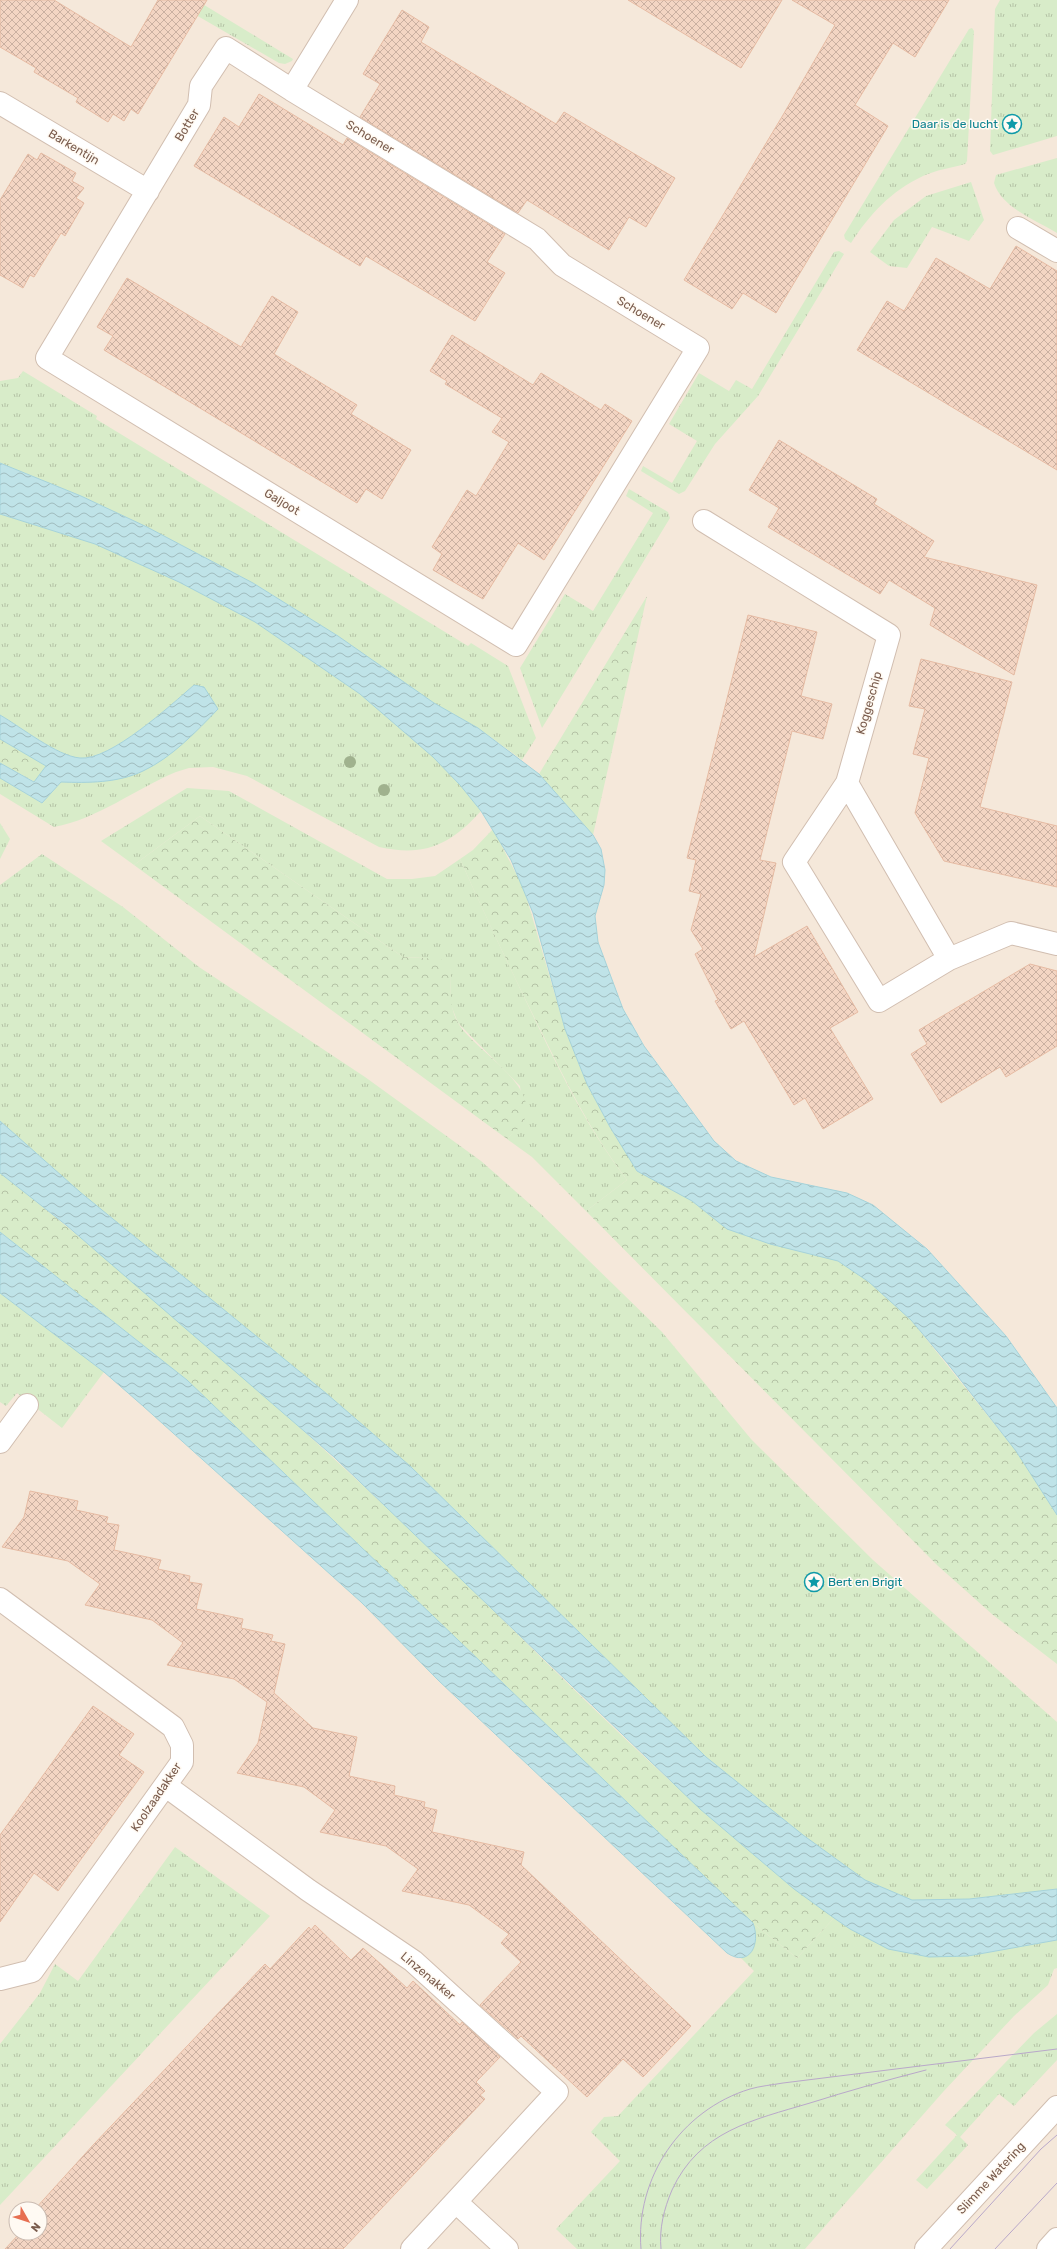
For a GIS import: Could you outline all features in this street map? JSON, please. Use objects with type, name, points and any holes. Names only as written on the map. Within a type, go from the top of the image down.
[{"type":"street","points":[[292,90],[347,0]]},
{"type":"street","name":"Botter","points":[[47,358],[199,105],[201,86],[226,48],[292,90]]},
{"type":"street","name":"Schoener","points":[[292,90],[537,239],[562,265],[698,348],[516,645]]},
{"type":"street","name":"Barkentijn","points":[[0,102],[148,191]]},
{"type":"street","points":[[1018,228],[1057,252]]},
{"type":"street","name":"Galjoot","points":[[47,358],[516,645]]},
{"type":"street","name":"Koggeschip","points":[[704,521],[888,635],[846,783]]},
{"type":"street","points":[[950,959],[846,783],[794,862],[879,1001],[950,959],[1011,933],[1057,944]]},
{"type":"street","points":[[0,1442],[27,1405]]},
{"type":"street","name":"Koolzaadakker","points":[[0,1599],[174,1727],[182,1745],[182,1762],[32,1971],[0,1979]]},
{"type":"street","name":"Linzenakker","points":[[166,1786],[308,1890],[413,1961],[557,2092],[412,2249]]},
{"type":"street","name":"Slimme Watering","points":[[926,2249],[1057,2107]]},
{"type":"street","points":[[456,2202],[507,2249]]},
{"type":"street","points":[[1048,2249],[1057,2239]]},
{"type":"shaded area","points":[[0,0],[1057,0],[1057,2249],[0,2249]]},
{"type":"green space","points":[[170,0],[196,0],[293,59],[285,64],[279,63]]},
{"type":"green space","points":[[1000,0],[1057,0],[1057,136],[993,155],[990,151],[995,9]]},
{"type":"green space","points":[[972,28],[974,31],[967,161],[965,164],[923,176],[911,182],[891,196],[866,222],[851,243],[845,239],[844,235],[969,29]]},
{"type":"green space","points":[[1057,158],[1057,233],[1030,218],[1004,200],[994,183],[996,175]]},
{"type":"green space","points":[[971,182],[984,220],[969,241],[932,227],[907,268],[889,266],[870,252],[894,220],[926,196]]},
{"type":"green space","points":[[839,251],[844,254],[758,396],[715,444],[685,491],[679,494],[641,471],[643,466],[672,483],[697,441],[669,424],[699,373],[729,391],[736,380],[752,389],[834,252]]},
{"type":"green space","points":[[23,371],[97,416],[96,419],[468,646],[471,643],[508,666],[536,738],[522,760],[478,728],[434,703],[338,636],[253,583],[147,527],[81,496],[0,463],[0,381],[18,378]]},
{"type":"green space","points":[[629,489],[668,512],[670,518],[542,728],[520,668],[565,594],[593,611],[653,513],[626,496]]},
{"type":"green space","points":[[0,514],[95,544],[179,582],[255,622],[360,694],[433,757],[460,785],[481,811],[470,823],[436,846],[423,849],[395,850],[379,847],[247,776],[213,767],[189,768],[176,772],[101,811],[70,823],[54,827],[0,794],[0,778],[42,803],[61,782],[105,781],[138,772],[168,754],[201,727],[194,685],[140,730],[107,751],[93,757],[80,758],[61,752],[50,747],[0,715]]},
{"type":"green space","points":[[647,596],[593,835],[539,774]]},
{"type":"green space","points":[[0,739],[46,766],[35,782],[0,763]]},
{"type":"green space","points":[[187,788],[229,791],[387,879],[412,879],[435,876],[460,859],[518,984],[568,1086],[589,1124],[627,1180],[586,1211],[532,1157],[507,1139],[524,1121],[520,1086],[458,1023],[451,1005],[451,970],[424,958],[403,957],[200,816],[134,865],[101,841]]},
{"type":"green space","points":[[200,816],[403,957],[441,959],[451,970],[452,1003],[454,1015],[457,1021],[464,1032],[514,1080],[523,1094],[527,1107],[524,1121],[519,1128],[507,1139],[134,865]]},
{"type":"green space","points":[[0,823],[10,839],[0,859]]},
{"type":"green space","points":[[493,829],[524,889],[565,1029],[587,1084],[610,1127],[637,1171],[692,1201],[727,1229],[770,1244],[838,1261],[869,1282],[911,1320],[1016,1451],[1057,1515],[1057,1664],[993,1615],[937,1565],[586,1211],[627,1180],[590,1125],[569,1086],[508,964],[460,859],[473,850]]},
{"type":"green space","points":[[42,854],[123,907],[199,967],[365,1077],[481,1161],[539,1212],[662,1332],[751,1439],[873,1560],[1057,1722],[1057,1889],[969,1899],[912,1900],[865,1880],[803,1835],[706,1757],[410,1466],[327,1394],[80,1192],[0,1121],[0,885]]},
{"type":"green space","points":[[0,1173],[113,1264],[277,1407],[384,1505],[580,1696],[679,1789],[729,1834],[834,1918],[797,1958],[753,1923],[187,1380],[0,1232]]},
{"type":"green space","points":[[0,1293],[104,1372],[62,1428],[17,1393],[6,1406],[0,1402]]},
{"type":"green space","points":[[175,1847],[270,1916],[0,2205],[0,2044],[40,1993],[55,1964],[78,1981]]},
{"type":"green space","points":[[834,1918],[850,1929],[968,1956],[1057,1940],[1057,1968],[1054,1969],[1048,1985],[1014,2016],[943,2092],[805,2249],[577,2249],[556,2229],[620,2161],[591,2132],[604,2117],[618,2116],[754,1971],[739,1956],[748,1956],[755,1930],[753,1923],[797,1958]]},
{"type":"green space","points":[[1057,2014],[1057,2060],[1014,2106],[999,2094],[960,2137],[968,2145],[927,2189],[916,2180],[957,2135],[945,2125],[1034,2033]]},
{"type":"water","points":[[0,463],[81,496],[147,527],[253,583],[338,636],[434,703],[478,728],[539,774],[593,835],[601,849],[605,870],[604,885],[595,916],[598,942],[623,1009],[644,1046],[714,1141],[736,1161],[771,1177],[847,1193],[873,1205],[927,1249],[1006,1336],[1057,1408],[1057,1515],[1016,1451],[948,1364],[911,1320],[869,1282],[838,1261],[770,1244],[727,1229],[692,1201],[637,1171],[610,1127],[587,1084],[565,1029],[533,913],[511,860],[481,811],[460,785],[433,757],[360,694],[255,622],[179,582],[95,544],[0,514]]},
{"type":"water","points":[[194,685],[204,687],[218,709],[173,752],[143,771],[113,780],[61,782],[42,803],[0,778],[0,763],[34,782],[46,766],[0,739],[0,715],[50,747],[61,752],[80,758],[93,757],[107,751],[140,730]]},
{"type":"water","points":[[0,1121],[80,1192],[327,1394],[410,1466],[706,1757],[803,1835],[865,1880],[912,1900],[969,1899],[1057,1889],[1057,1940],[968,1956],[929,1957],[888,1949],[850,1929],[794,1889],[700,1809],[334,1457],[66,1225],[0,1173]]},
{"type":"water","points":[[0,1232],[187,1380],[753,1923],[756,1939],[752,1952],[742,1958],[735,1957],[727,1953],[439,1681],[361,1602],[104,1372],[0,1293]]},
{"type":"building","points":[[0,0],[54,0],[131,47],[158,0],[207,0],[138,114],[131,109],[124,121],[113,114],[108,122],[76,102],[78,98],[34,72],[36,68],[0,47]]},
{"type":"building","points":[[628,0],[782,0],[741,68]]},
{"type":"building","points":[[792,0],[949,0],[915,57],[893,43],[855,105],[888,126],[776,313],[743,293],[732,309],[684,280],[835,25]]},
{"type":"building","points":[[402,10],[429,27],[421,42],[556,124],[564,112],[675,178],[646,227],[629,217],[609,250],[527,200],[518,213],[360,117],[380,84],[363,74]]},
{"type":"building","points":[[259,94],[343,145],[347,138],[505,234],[487,262],[505,273],[475,321],[366,256],[360,266],[194,166],[224,117],[239,127]]},
{"type":"building","points":[[41,153],[76,173],[72,181],[84,188],[76,198],[84,203],[65,236],[61,233],[34,277],[30,275],[23,288],[0,275],[0,200],[28,154],[37,160]]},
{"type":"building","points":[[1016,246],[1057,271],[1057,470],[857,350],[887,301],[904,311],[936,258],[990,289]]},
{"type":"building","points":[[127,278],[241,347],[272,296],[298,312],[274,354],[357,405],[351,414],[411,450],[382,499],[366,489],[357,503],[104,350],[113,336],[97,327]]},
{"type":"building","points":[[452,335],[533,385],[541,373],[601,410],[605,404],[632,421],[544,560],[518,543],[483,599],[433,570],[442,554],[432,547],[467,490],[476,496],[509,442],[492,432],[502,418],[445,384],[447,381],[430,371]]},
{"type":"building","points":[[779,440],[877,499],[874,504],[934,541],[924,557],[1037,585],[1014,675],[930,625],[935,608],[889,580],[880,594],[768,527],[779,508],[749,490]]},
{"type":"building","points":[[748,615],[817,632],[801,696],[832,704],[823,739],[792,731],[760,860],[776,863],[754,957],[807,926],[858,1012],[830,1028],[873,1099],[823,1129],[805,1098],[794,1105],[744,1021],[731,1029],[715,1001],[718,1000],[695,954],[703,949],[691,930],[701,894],[689,891],[696,860],[687,858]]},
{"type":"building","points":[[921,659],[1012,682],[980,807],[1057,826],[1057,887],[944,861],[915,813],[929,758],[913,754],[925,709],[909,706]]},
{"type":"building","points":[[1030,964],[1057,971],[1057,1046],[1006,1077],[1000,1067],[941,1103],[911,1054],[927,1044],[919,1030]]},
{"type":"building","points":[[30,1491],[78,1501],[76,1510],[108,1517],[106,1523],[119,1525],[114,1550],[161,1560],[158,1569],[190,1576],[189,1582],[202,1584],[196,1609],[243,1619],[241,1628],[273,1635],[271,1641],[285,1644],[274,1693],[313,1728],[357,1737],[349,1776],[395,1786],[394,1795],[425,1802],[424,1807],[437,1810],[432,1832],[524,1852],[521,1865],[691,2026],[643,2077],[623,2059],[587,2097],[521,2036],[518,2039],[480,2005],[521,1962],[501,1943],[509,1934],[469,1905],[402,1891],[418,1869],[386,1846],[320,1832],[335,1810],[304,1787],[237,1773],[258,1743],[267,1702],[234,1679],[167,1665],[183,1643],[152,1620],[85,1605],[100,1584],[68,1561],[2,1547],[24,1517]]},
{"type":"building","points":[[93,1706],[134,1734],[119,1755],[144,1772],[58,1891],[34,1873],[0,1922],[0,1835]]},
{"type":"building","points":[[315,1925],[351,1960],[363,1948],[407,1988],[413,1981],[460,2025],[462,2022],[500,2057],[476,2082],[485,2091],[480,2095],[485,2099],[343,2249],[5,2249],[12,2241],[48,2241],[48,2201],[42,2201],[94,2144],[265,1964],[270,1969],[309,1927],[311,1930]]},
{"type":"tram line","points":[[641,2249],[641,2223],[646,2197],[655,2173],[667,2150],[684,2130],[703,2113],[725,2099],[762,2086],[1057,2049]]},
{"type":"tram line","points":[[661,2249],[663,2219],[672,2190],[683,2170],[697,2154],[712,2141],[748,2122],[768,2115],[926,2070]]},
{"type":"tram line","points":[[950,2249],[1041,2149],[1057,2135]]},
{"type":"tram line","points":[[995,2249],[1057,2183]]},
{"type":"place","name":"Daar is de lucht","points":[[1012,124]]},
{"type":"place","name":"Bert en Brigit","points":[[814,1582]]}]
